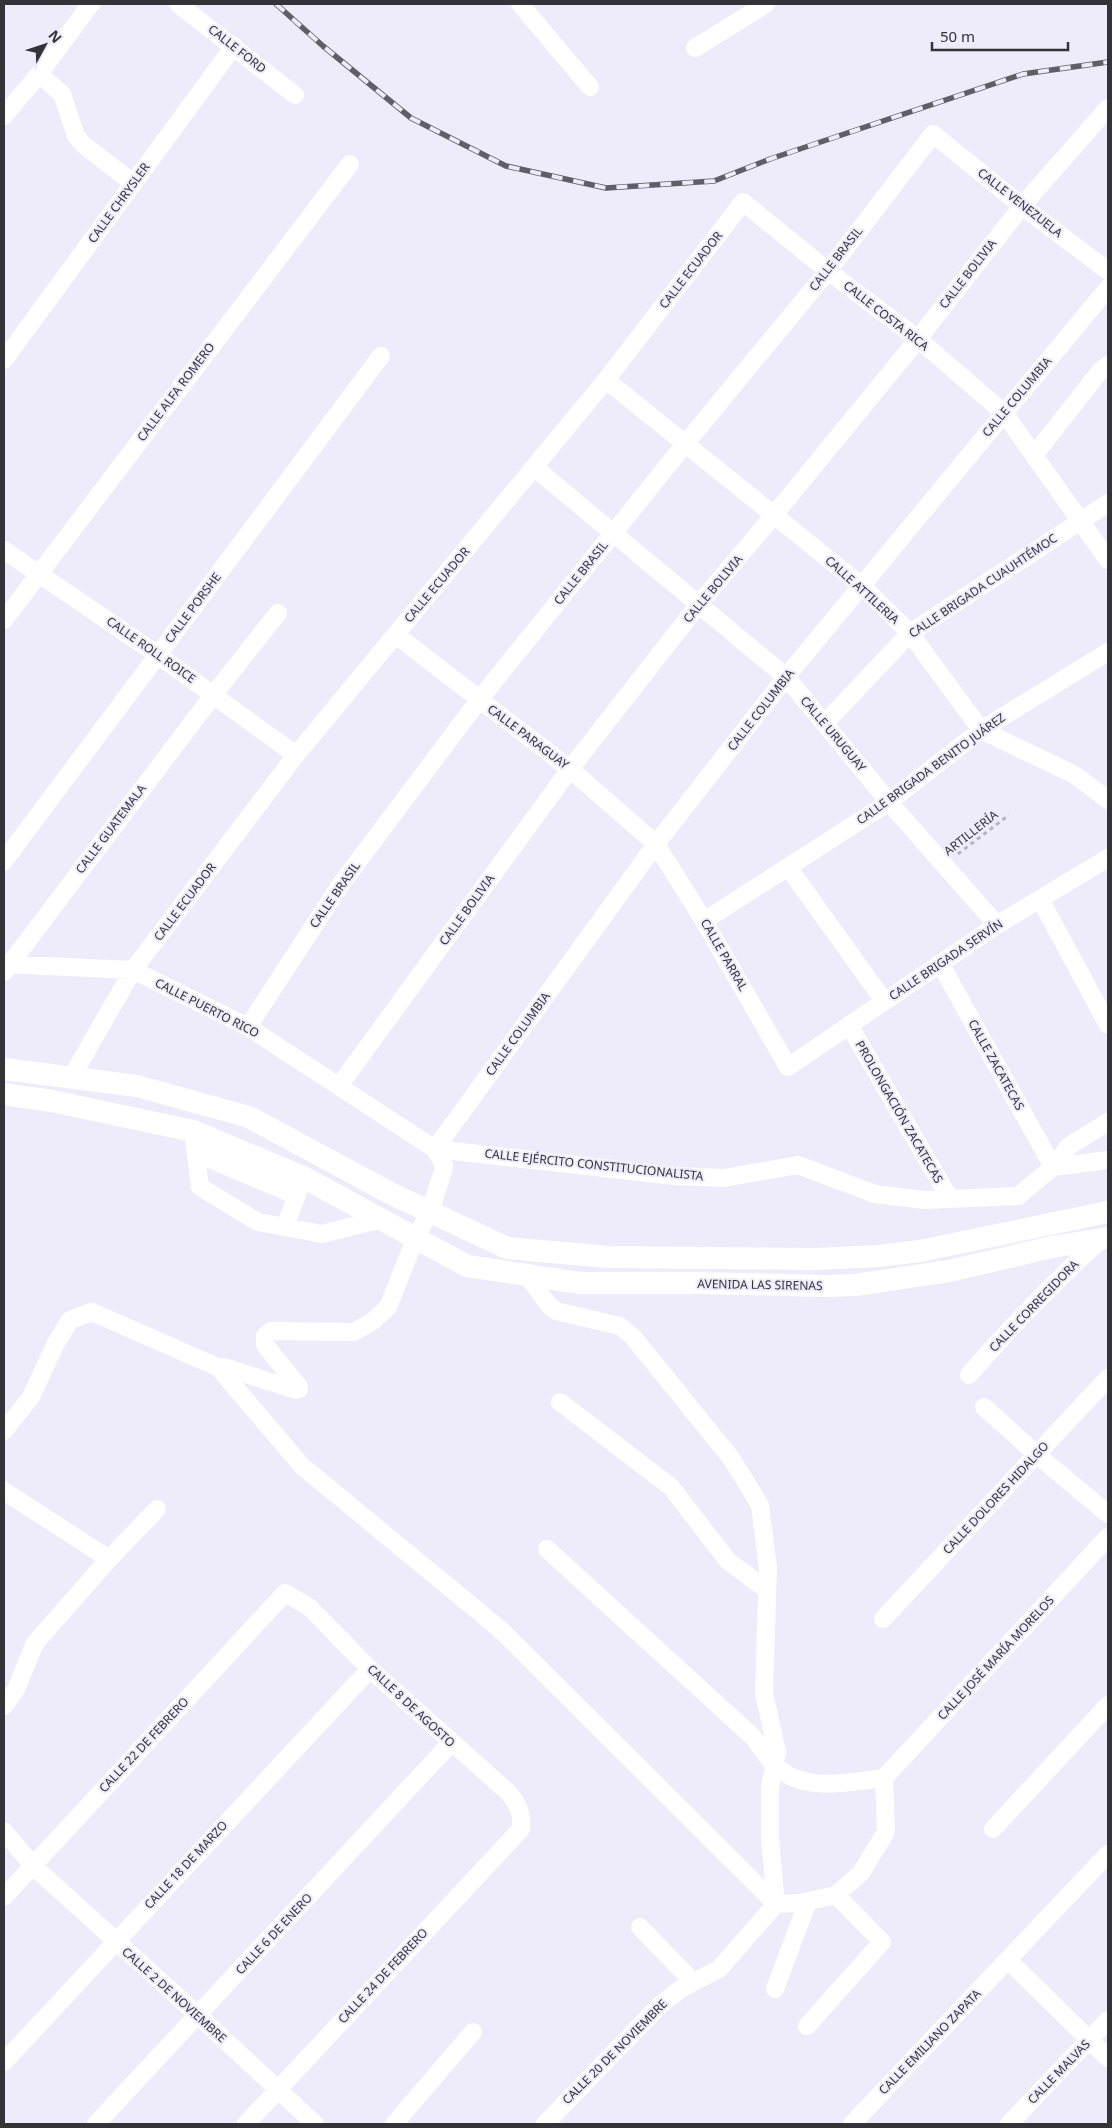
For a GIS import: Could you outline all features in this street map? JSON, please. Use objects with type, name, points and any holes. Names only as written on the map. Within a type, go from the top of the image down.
[{"type":"main road","name":"AVENIDA LAS SIRENAS","points":[[4,1069],[137,1086],[249,1117],[390,1193],[507,1248],[608,1257],[806,1259],[878,1256],[920,1251],[1108,1212]]},
{"type":"main road","name":"AVENIDA LAS SIRENAS","points":[[4,1094],[52,1101],[193,1131],[300,1186],[382,1219],[415,1239],[467,1266],[580,1283],[855,1285],[949,1270],[1052,1247],[1105,1239]]},
{"type":"street","points":[[4,116],[39,74],[91,4]]},
{"type":"street","name":"CALLE FORD","points":[[178,4],[295,95]]},
{"type":"street","points":[[520,4],[590,87]]},
{"type":"street","points":[[695,48],[766,4]]},
{"type":"street","name":"CALLE CHRYSLER","points":[[4,360],[234,46]]},
{"type":"street","points":[[39,74],[62,94],[76,136],[85,146],[134,183]]},
{"type":"street","name":"CALLE BOLIVIA","points":[[339,1086],[570,770],[699,604],[918,339],[1022,206],[1108,108]]},
{"type":"street","name":"CALLE VENEZUELA","points":[[933,134],[1108,272]]},
{"type":"street","name":"CALLE BRASIL","points":[[248,1027],[341,884],[479,700],[685,444],[828,271],[933,134]]},
{"type":"street","name":"CALLE ALFA ROMERO","points":[[4,620],[350,164]]},
{"type":"street","name":"CALLE COSTA RICA","points":[[743,202],[828,271],[918,339],[1004,412],[1082,520],[1108,560]]},
{"type":"street","name":"CALLE ECUADOR","points":[[70,1078],[133,970],[296,755],[535,468],[606,380],[743,202]]},
{"type":"street","name":"CALLE COLUMBIA","points":[[435,1149],[656,844],[786,677],[1108,288]]},
{"type":"street","name":"CALLE PORSHE","points":[[4,861],[381,356]]},
{"type":"street","points":[[1035,454],[1101,370],[1108,365]]},
{"type":"street","name":"CALLE ATTILERIA","points":[[606,380],[862,586],[910,633],[981,730],[1075,775],[1108,800]]},
{"type":"street","name":"CALLE URUGUAY","points":[[535,468],[786,677],[889,802],[997,925]]},
{"type":"street","name":"CALLE BRIGADA CUAUHTÉMOC","points":[[825,723],[910,633],[1108,503]]},
{"type":"street","name":"CALLE ROLL ROICE","points":[[4,550],[214,694],[296,755]]},
{"type":"street","name":"CALLE GUATEMALA","points":[[5,967],[278,612]]},
{"type":"street","name":"CALLE PARAGUAY","points":[[396,635],[570,770],[656,844]]},
{"type":"street","name":"CALLE BRIGADA BENITO JUÁREZ","points":[[704,921],[889,802],[981,730],[1108,652]]},
{"type":"street","name":"CALLE PARRAL","points":[[656,844],[704,921],[788,1067]]},
{"type":"street","name":"CALLE BRIGADA SERVÍN","points":[[788,1067],[997,925],[1108,858]]},
{"type":"street","points":[[788,867],[884,1001]]},
{"type":"street","points":[[1040,899],[1108,1025]]},
{"type":"street","name":"CALLE ZACATECAS","points":[[940,963],[1053,1167]]},
{"type":"street","name":"CALLE PUERTO RICO","points":[[5,967],[133,970],[248,1027],[435,1149]]},
{"type":"street","name":"PROLONGACIÓN ZACATECAS","points":[[849,1026],[950,1199]]},
{"type":"street","name":"CALLE EJÉRCITO CONSTITUCIONALISTA","points":[[435,1149],[674,1176],[724,1178],[798,1165],[875,1194],[924,1200],[950,1199],[1018,1196],[1053,1167],[1069,1146],[1108,1122]]},
{"type":"street","points":[[193,1131],[198,1154],[200,1187],[258,1222],[322,1234],[382,1219]]},
{"type":"street","points":[[4,1431],[30,1397],[55,1345],[70,1320],[92,1312],[222,1369],[224,1367],[296,1390],[299,1389],[265,1345],[265,1336],[271,1332],[354,1332],[373,1321],[388,1307],[415,1239],[430,1212],[444,1165],[435,1149]]},
{"type":"street","points":[[198,1154],[300,1186],[285,1227]]},
{"type":"street","points":[[1053,1167],[1108,1160]]},
{"type":"street","name":"CALLE CORREGIDORA","points":[[968,1375],[1017,1320],[1074,1263],[1105,1239]]},
{"type":"street","points":[[527,1275],[548,1304],[556,1311],[620,1326],[660,1370],[731,1458],[760,1505],[768,1568],[764,1693],[777,1752],[770,1787],[770,1838],[776,1904]]},
{"type":"street","points":[[222,1369],[228,1379],[302,1466],[500,1630],[776,1904]]},
{"type":"street","name":"CALLE DOLORES HIDALGO","points":[[884,1619],[1108,1378]]},
{"type":"street","points":[[560,1402],[671,1487],[728,1561],[767,1590]]},
{"type":"street","points":[[984,1406],[1036,1454],[1108,1514]]},
{"type":"street","points":[[4,1491],[109,1559]]},
{"type":"street","points":[[4,1706],[16,1689],[34,1643],[109,1559],[157,1509]]},
{"type":"street","name":"CALLE JOSÉ MARÍA MORELOS","points":[[884,1778],[1108,1537]]},
{"type":"street","points":[[547,1549],[753,1737],[774,1765],[794,1779],[828,1785],[884,1778],[886,1832],[861,1873],[836,1895],[808,1901],[776,1904]]},
{"type":"street","name":"CALLE 8 DE AGOSTO","points":[[285,1593],[309,1606],[370,1669],[509,1794],[517,1804],[522,1816],[521,1829]]},
{"type":"street","name":"CALLE 22 DE FEBRERO","points":[[4,1898],[285,1593]]},
{"type":"street","name":"CALLE 18 DE MARZO","points":[[4,2062],[370,1669]]},
{"type":"street","points":[[994,1829],[1108,1705]]},
{"type":"street","name":"CALLE 6 DE ENERO","points":[[96,2124],[199,2016],[451,1743]]},
{"type":"street","name":"CALLE 24 DE FEBRERO","points":[[246,2124],[521,1829]]},
{"type":"street","name":"CALLE 2 DE NOVIEMBRE","points":[[4,1831],[33,1866],[315,2124]]},
{"type":"street","name":"CALLE EMILIANO ZAPATA","points":[[852,2124],[1108,1854]]},
{"type":"street","points":[[807,2026],[882,1942],[836,1895]]},
{"type":"street","points":[[775,1989],[808,1901]]},
{"type":"street","name":"CALLE 20 DE NOVIEMBRE","points":[[545,2124],[661,2004],[693,1982],[719,1969],[776,1904]]},
{"type":"street","points":[[640,1927],[693,1982]]},
{"type":"street","points":[[1008,1960],[1108,2058]]},
{"type":"street","name":"CALLE MALVAS","points":[[1009,2124],[1108,2020]]},
{"type":"street","points":[[394,2124],[473,2032]]},
{"type":"path","name":"ARTILLERÍA","points":[[944,865],[1009,815]]},
{"type":"railway","points":[[276,4],[323,46],[411,118],[506,166],[606,188],[714,181],[770,159],[1023,74],[1108,62]]}]
